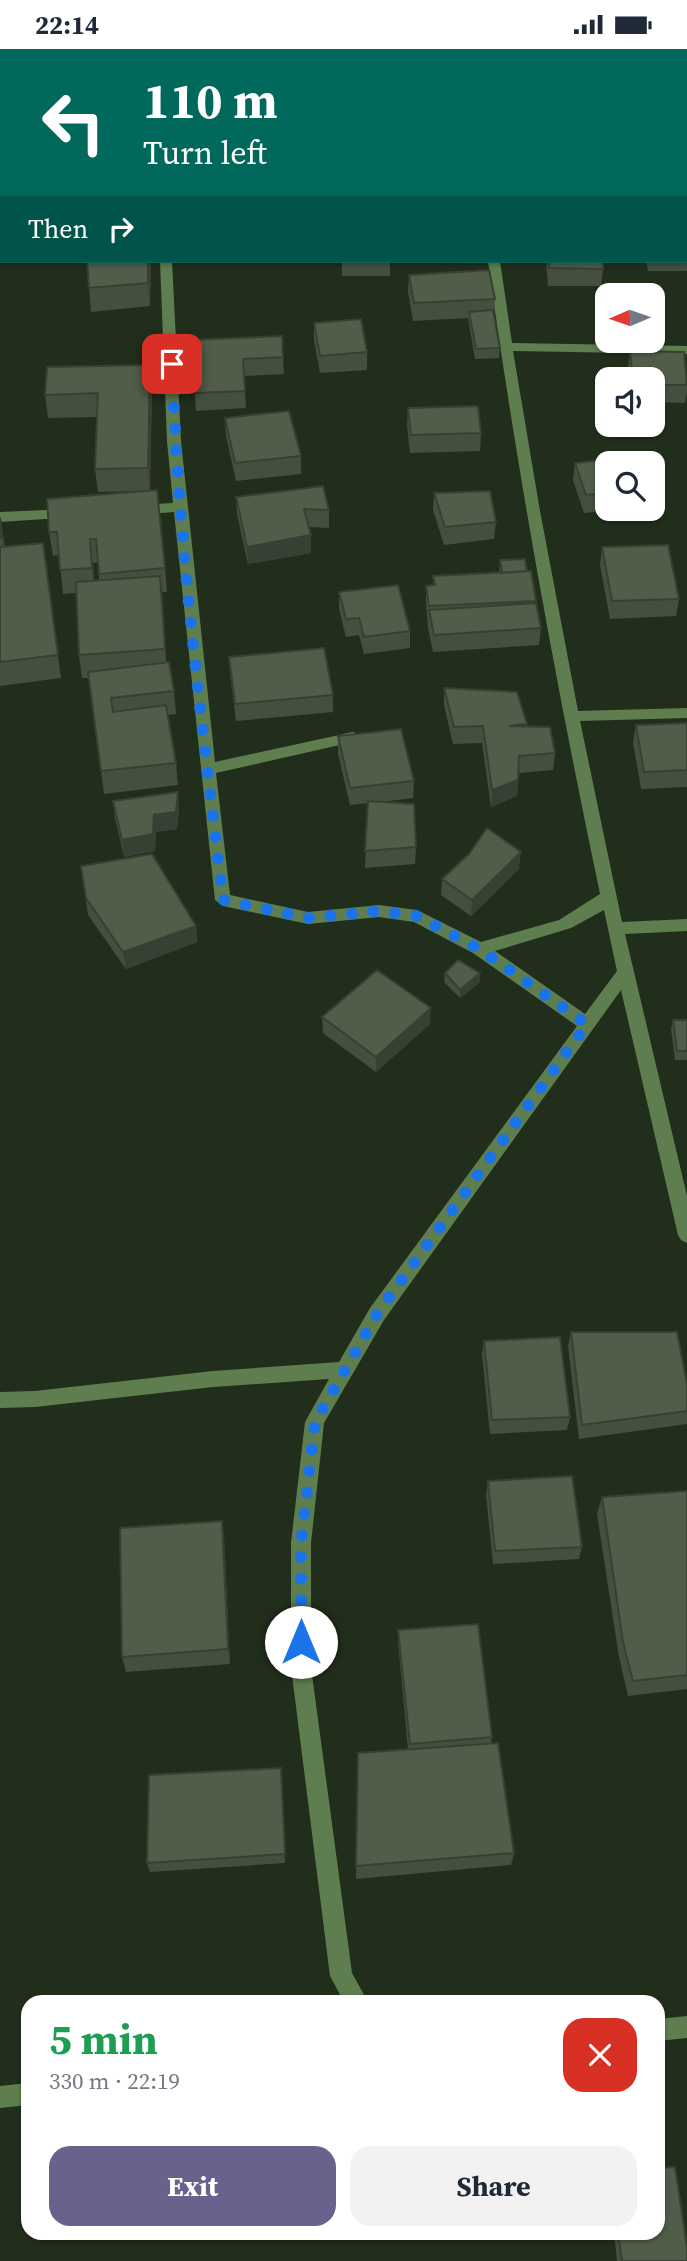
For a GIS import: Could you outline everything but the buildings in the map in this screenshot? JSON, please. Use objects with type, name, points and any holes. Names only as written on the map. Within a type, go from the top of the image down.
[{"type":"street","points":[[166,263],[174,442],[223,900],[308,918],[379,911],[417,916],[479,949],[587,1024]]},
{"type":"street","points":[[494,263],[506,347],[561,663],[615,928],[687,1235]]},
{"type":"street","points":[[506,347],[687,350]]},
{"type":"street","points":[[125,510],[181,507]]},
{"type":"street","points":[[0,517],[83,513]]},
{"type":"street","points":[[573,716],[687,713]]},
{"type":"street","points":[[207,769],[353,737]]},
{"type":"street","points":[[479,949],[533,935],[596,909],[609,896]]},
{"type":"street","points":[[615,928],[687,925]]},
{"type":"street","points":[[353,1995],[341,1976],[301,1667],[301,1543],[315,1422],[377,1314],[626,971]]},
{"type":"street","points":[[0,1399],[35,1399],[213,1379],[345,1370]]},
{"type":"street","points":[[665,2030],[687,2028]]},
{"type":"street","points":[[0,2097],[21,2095]]},
{"type":"route","points":[[172,364],[174,442],[223,900],[308,918],[379,911],[417,916],[479,949],[587,1024],[377,1314],[315,1422],[301,1543],[301,1642]]}]
